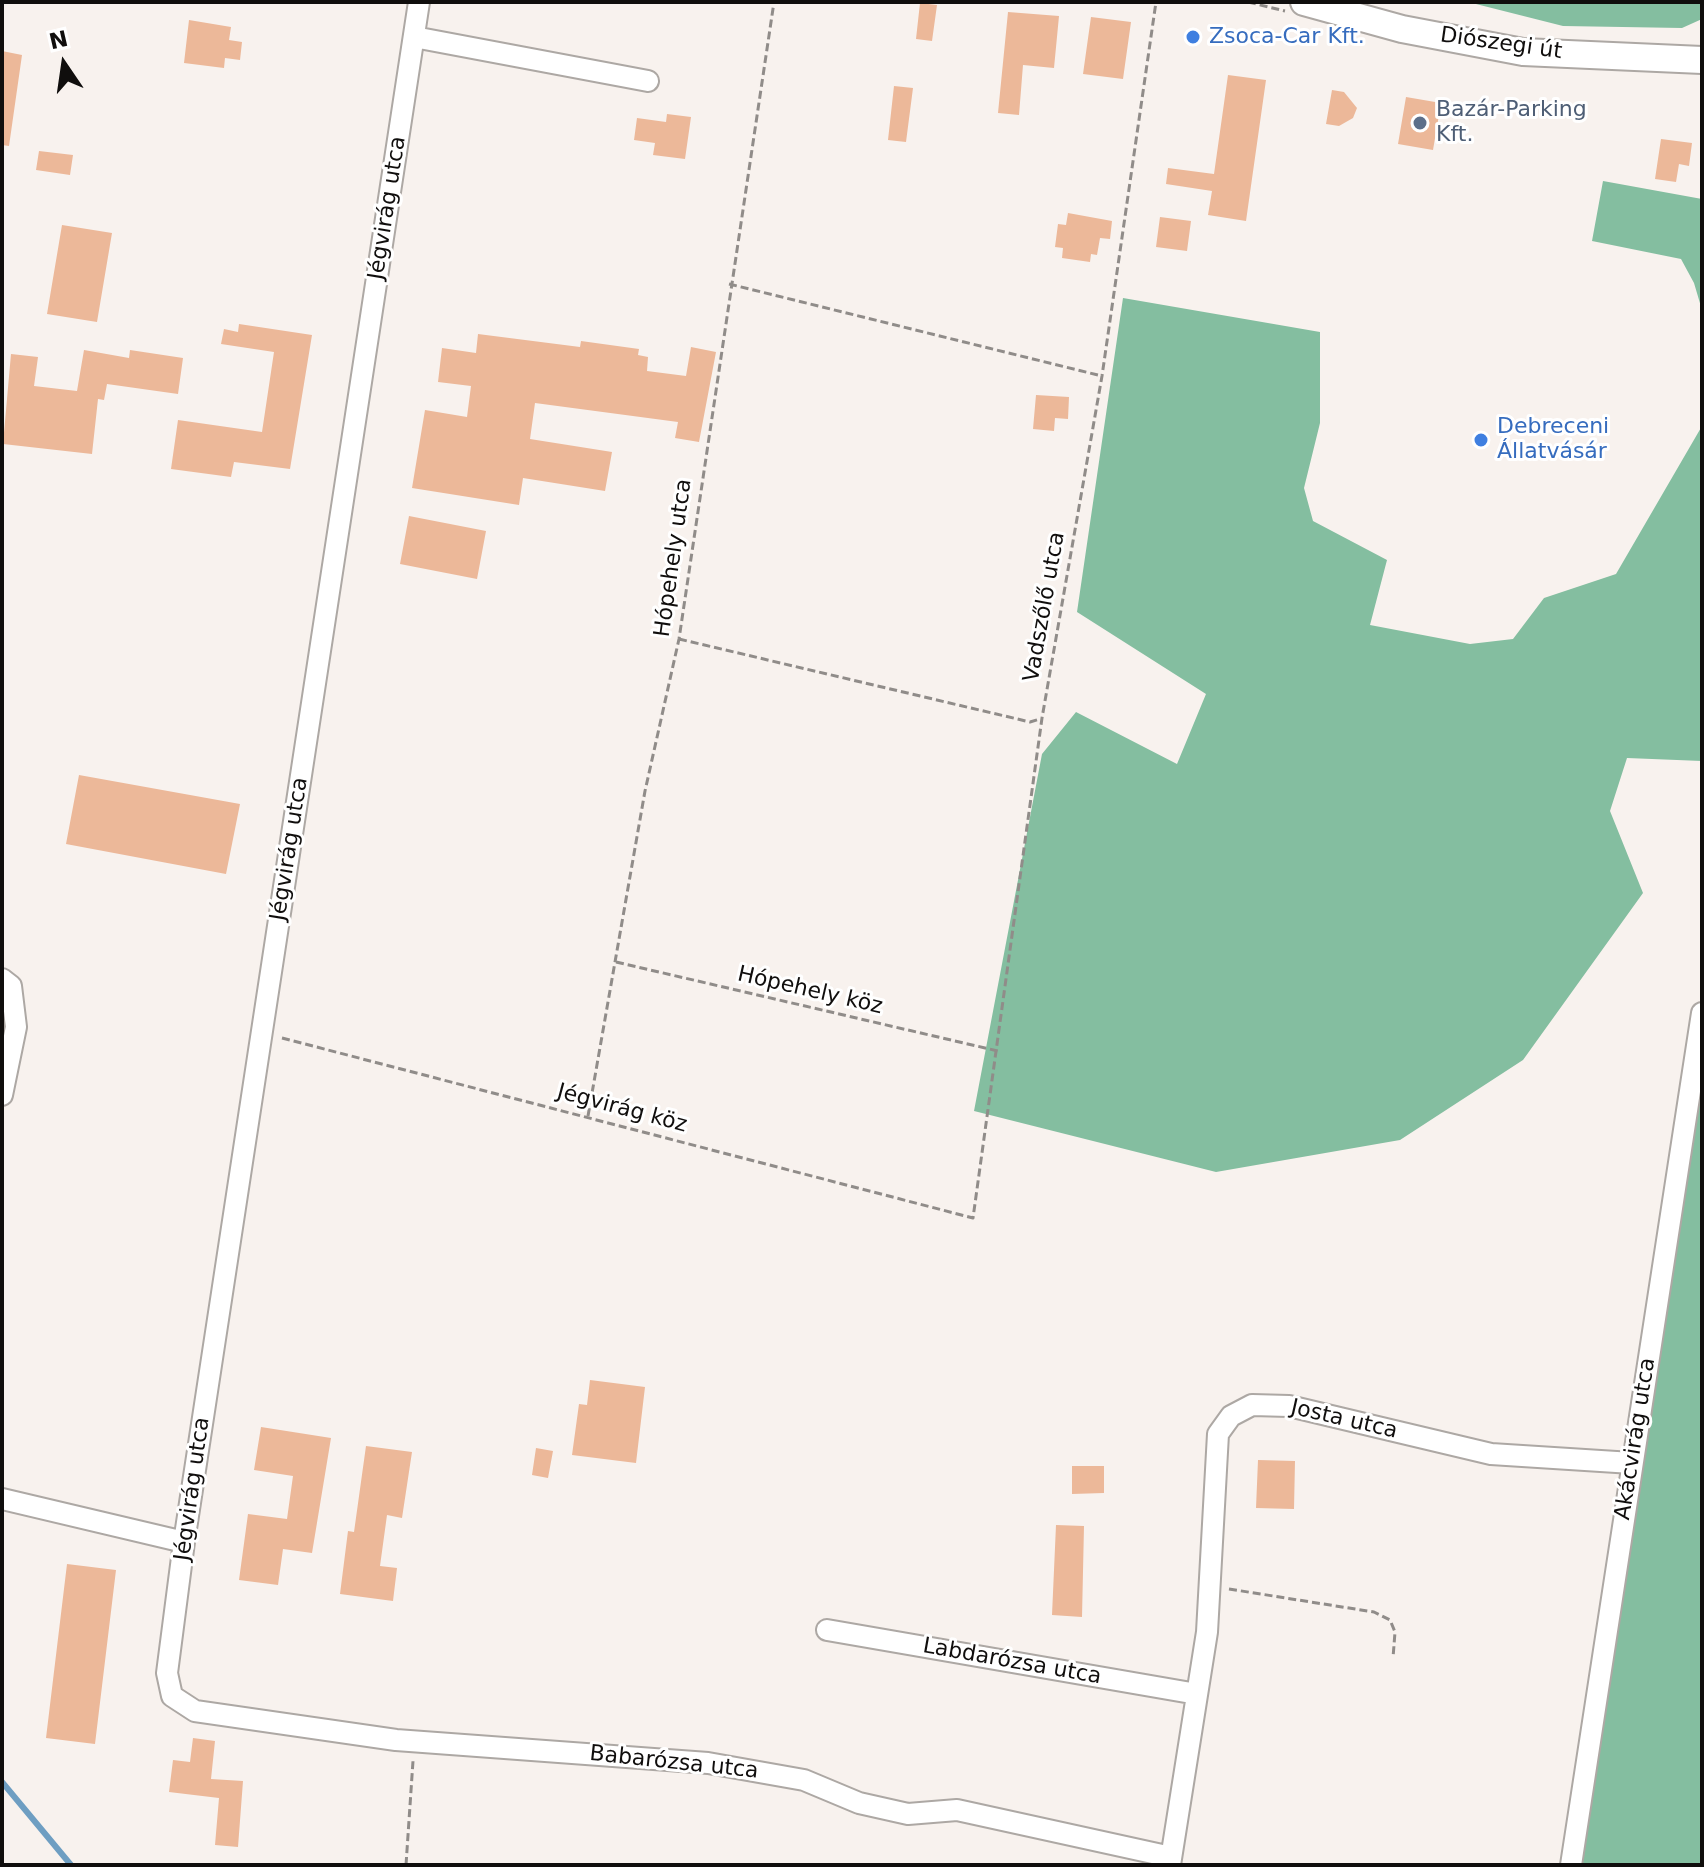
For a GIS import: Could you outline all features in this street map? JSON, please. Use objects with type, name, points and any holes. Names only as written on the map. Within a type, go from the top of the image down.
[{"type":"main road","name":"Diószegi út","points":[[1304,2],[1402,29],[1523,52],[1702,60]]},
{"type":"street","name":"Jégvirág utca","points":[[172,1696],[167,1673],[184,1542],[419,2]]},
{"type":"street","points":[[414,37],[648,81]]},
{"type":"street","points":[[2,979],[11,986],[16,1027],[2,1095]]},
{"type":"street","name":"Akácvirág utca","points":[[1571,1865],[1702,1013]]},
{"type":"street","name":"Josta utca","points":[[1171,1861],[1211,1587],[1218,1434],[1231,1416],[1252,1405],[1289,1406],[1491,1454],[1632,1463]]},
{"type":"street","points":[[2,1499],[184,1542]]},
{"type":"street","name":"Labdarózsa utca","points":[[827,1630],[1197,1694]]},
{"type":"street","name":"Babarózsa utca","points":[[172,1696],[195,1711],[415,1741],[708,1763],[804,1780],[859,1803],[908,1814],[957,1810],[1171,1861]]},
{"type":"path","name":"Hópehely utca","points":[[588,1116],[645,791],[679,639],[729,284],[774,2]]},
{"type":"path","name":"Vadszőlő utca","points":[[973,1218],[1042,718],[1102,376],[1156,2]]},
{"type":"path","points":[[729,284],[1102,376]]},
{"type":"path","points":[[679,639],[1030,722],[1042,718]]},
{"type":"path","name":"Hópehely köz","points":[[616,962],[998,1051]]},
{"type":"path","name":"Jégvirág köz","points":[[262,1034],[973,1218]]},
{"type":"path","points":[[1211,1587],[1374,1612],[1390,1620],[1395,1632],[1393,1658]]},
{"type":"path","points":[[406,1865],[415,1741]]},
{"type":"green space","points":[[1468,2],[1702,2],[1702,19],[1682,28],[1563,26]]},
{"type":"green space","points":[[1603,181],[1702,199],[1702,310],[1694,283],[1681,259],[1592,241]]},
{"type":"green space","points":[[1123,298],[1320,332],[1320,423],[1304,488],[1313,521],[1387,560],[1370,625],[1470,644],[1513,639],[1544,598],[1616,574],[1702,426],[1702,761],[1627,758],[1610,811],[1643,893],[1523,1060],[1400,1140],[1216,1172],[974,1111],[1042,754],[1076,712],[1177,764],[1206,694],[1077,612]]},
{"type":"green space","points":[[1702,1044],[1702,1865],[1580,1865]]},
{"type":"building","points":[[920,3],[937,5],[932,41],[916,39]]},
{"type":"building","points":[[1008,12],[1059,16],[1054,68],[1023,65],[1019,115],[998,113]]},
{"type":"building","points":[[1091,17],[1131,22],[1123,79],[1083,74]]},
{"type":"building","points":[[189,20],[231,27],[229,40],[242,42],[240,60],[225,58],[224,68],[184,63]]},
{"type":"building","points":[[2,51],[22,55],[9,146],[2,145]]},
{"type":"building","points":[[1228,75],[1266,80],[1246,221],[1208,215],[1212,191],[1166,184],[1168,168],[1214,174]]},
{"type":"building","points":[[894,86],[913,88],[906,142],[888,140]]},
{"type":"building","points":[[1332,90],[1344,92],[1357,108],[1353,118],[1339,126],[1326,124]]},
{"type":"building","name":"Bazár-Parking Kft.","points":[[1406,97],[1441,103],[1433,150],[1398,144]]},
{"type":"building","points":[[667,114],[691,117],[685,159],[653,155],[655,143],[634,140],[637,118],[666,122]]},
{"type":"building","points":[[1661,139],[1692,143],[1689,166],[1679,164],[1676,182],[1655,179]]},
{"type":"building","points":[[39,151],[73,155],[70,175],[36,170]]},
{"type":"building","points":[[1068,213],[1112,221],[1110,239],[1100,238],[1097,255],[1091,254],[1090,262],[1062,258],[1063,248],[1055,247],[1058,224],[1066,225]]},
{"type":"building","points":[[1160,217],[1191,221],[1187,251],[1156,247]]},
{"type":"building","points":[[62,225],[112,233],[97,322],[47,314]]},
{"type":"building","points":[[239,324],[312,335],[290,469],[234,462],[231,477],[171,469],[178,420],[262,432],[274,352],[221,344],[224,329],[238,332]]},
{"type":"building","points":[[478,334],[580,347],[581,341],[639,349],[638,355],[648,357],[647,371],[686,376],[691,347],[716,352],[699,442],[675,438],[678,422],[535,403],[530,439],[612,452],[605,491],[523,478],[519,505],[412,488],[425,410],[467,417],[471,386],[438,382],[442,348],[476,353]]},
{"type":"building","points":[[84,350],[129,358],[130,350],[183,358],[178,394],[107,384],[104,400],[98,399],[92,454],[3,444],[11,354],[38,357],[34,386],[77,391]]},
{"type":"building","points":[[1036,395],[1069,397],[1068,419],[1055,418],[1054,431],[1033,429]]},
{"type":"building","points":[[409,516],[486,531],[477,579],[400,564]]},
{"type":"building","points":[[79,775],[240,804],[226,874],[66,844]]},
{"type":"building","points":[[590,1380],[645,1387],[636,1463],[572,1455],[579,1404],[587,1405]]},
{"type":"building","points":[[261,1427],[331,1438],[312,1553],[283,1549],[278,1585],[239,1580],[248,1514],[287,1519],[293,1476],[254,1470]]},
{"type":"building","points":[[366,1446],[412,1452],[402,1518],[387,1515],[380,1566],[397,1568],[393,1601],[340,1594],[348,1531],[354,1532]]},
{"type":"building","points":[[536,1448],[553,1451],[548,1478],[532,1475]]},
{"type":"building","points":[[1258,1460],[1295,1461],[1294,1509],[1256,1508]]},
{"type":"building","points":[[1072,1466],[1104,1466],[1104,1493],[1072,1494]]},
{"type":"building","points":[[1056,1525],[1084,1526],[1082,1617],[1052,1615]]},
{"type":"building","points":[[67,1564],[116,1570],[95,1744],[46,1738]]},
{"type":"building","points":[[193,1738],[215,1741],[211,1779],[243,1781],[238,1847],[215,1845],[219,1798],[169,1792],[173,1760],[190,1762]]},
{"type":"waterway","points":[[2,1782],[71,1865]]},
{"type":"place","name":"Zsoca-Car Kft.","points":[[1193,37]]},
{"type":"place","name":"Bazár-Parking Kft.","points":[[1420,123]]},
{"type":"place","name":"Debreceni Állatvásár","points":[[1481,440]]}]
